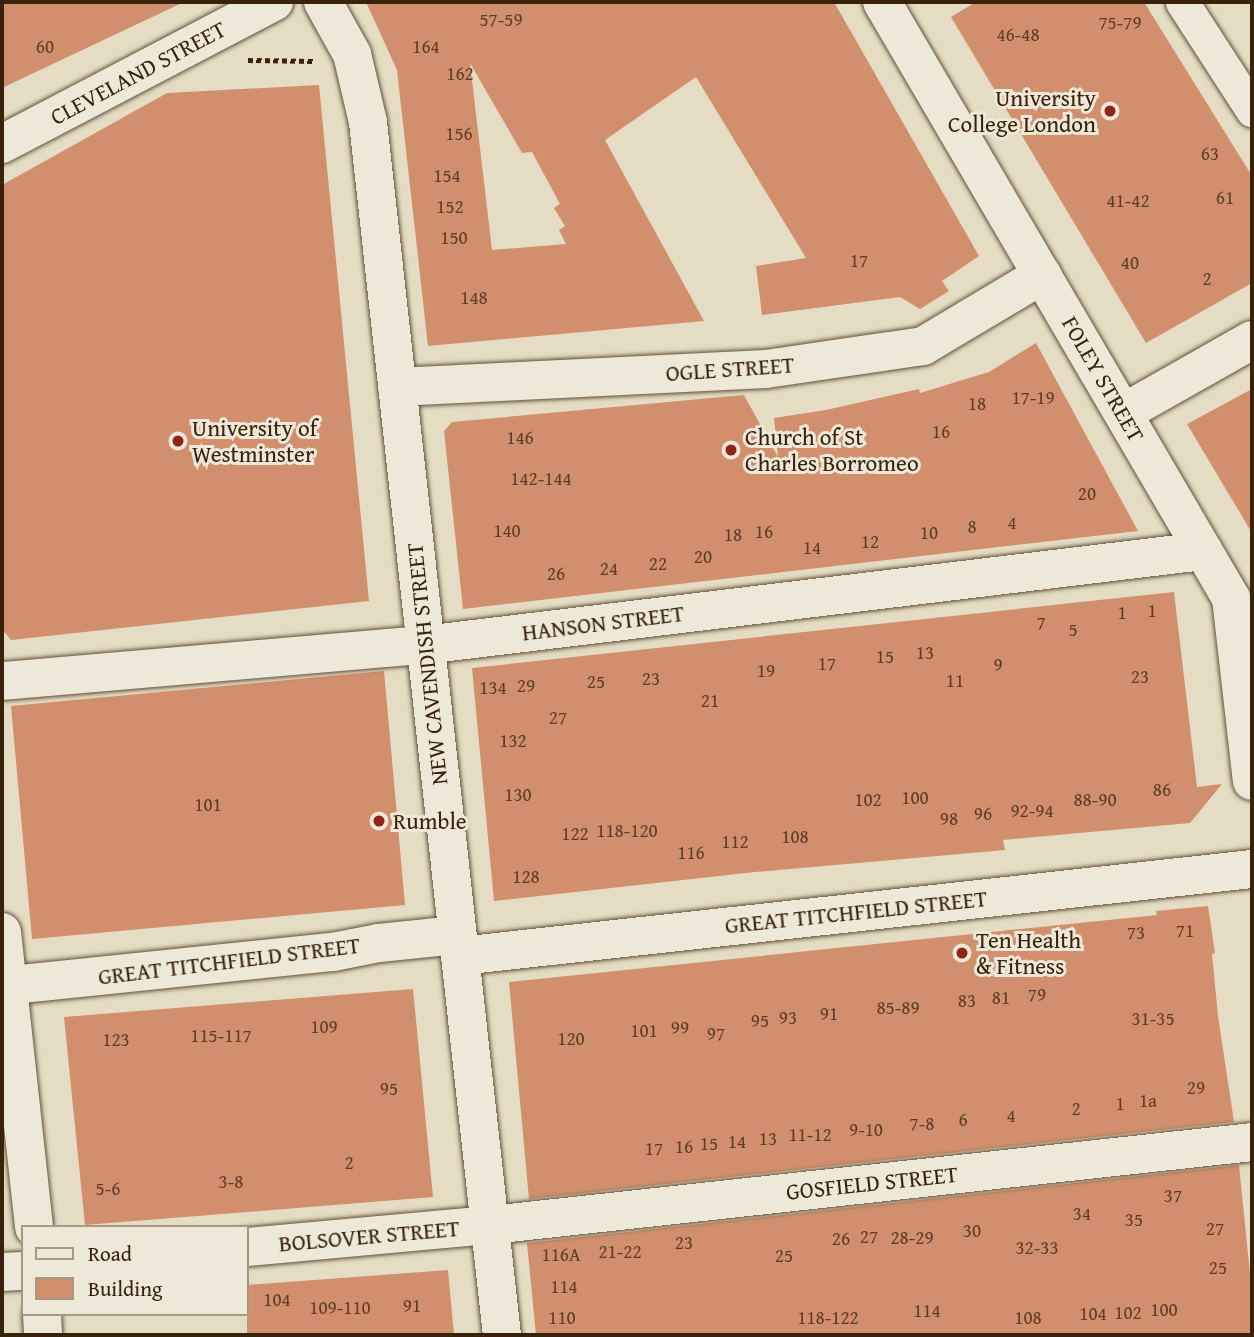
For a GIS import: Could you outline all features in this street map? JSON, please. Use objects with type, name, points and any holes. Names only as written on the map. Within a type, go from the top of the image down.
[{"type":"street","name":"CLEVELAND STREET","points":[[2,144],[274,2]]},
{"type":"street","name":"NEW CAVENDISH STREET","points":[[323,2],[352,54],[365,99],[502,1335]]},
{"type":"street","name":"FOLEY STREET","points":[[882,2],[1231,598],[1252,781]]},
{"type":"street","points":[[1181,2],[1252,110]]},
{"type":"street","name":"OGLE STREET","points":[[397,387],[766,369],[923,346],[1042,275]]},
{"type":"street","points":[[1123,413],[1252,340]]},
{"type":"street","name":"HANSON STREET","points":[[2,681],[424,645],[1203,551]]},
{"type":"street","name":"GREAT TITCHFIELD STREET","points":[[5,986],[333,952],[379,943],[458,945],[1252,869]]},
{"type":"street","points":[[2,932],[5,986],[34,1225]]},
{"type":"street","name":"GOSFIELD STREET","points":[[491,1225],[1252,1142]]},
{"type":"street","name":"BOLSOVER STREET","points":[[248,1247],[491,1225]]},
{"type":"street","points":[[2,1272],[21,1271]]},
{"type":"street","points":[[42,1316],[43,1335]]},
{"type":"building","points":[[2,2],[184,2],[2,88]]},
{"type":"building","points":[[366,2],[834,2],[979,256],[942,281],[949,291],[920,309],[900,297],[762,315],[756,266],[806,258],[696,77],[605,140],[704,321],[428,346],[397,70]],"holes":[[[470,63],[522,153],[532,152],[560,204],[554,208],[565,226],[559,230],[566,244],[492,250]]]},
{"type":"building","points":[[976,2],[1144,2],[1252,176],[1252,283],[1146,343],[951,17]]},
{"type":"building","name":"University of Westminster","points":[[319,85],[369,601],[11,640],[2,629],[2,185],[167,93]]},
{"type":"building","points":[[1036,343],[1138,531],[463,609],[444,431],[452,422],[744,395],[778,457],[774,418],[826,410],[919,389],[920,393],[989,372]]},
{"type":"building","points":[[1252,389],[1252,533],[1187,424]]},
{"type":"building","points":[[1174,592],[1197,787],[1222,784],[1190,823],[1003,840],[1005,850],[755,872],[494,901],[472,668]]},
{"type":"building","points":[[384,671],[405,905],[32,939],[11,706]]},
{"type":"building","points":[[1208,906],[1215,953],[1212,954],[1218,1016],[1234,1122],[529,1199],[509,982],[1157,915],[1156,911]]},
{"type":"building","points":[[413,989],[433,1197],[85,1225],[64,1017]]},
{"type":"building","points":[[1239,1165],[1252,1294],[1252,1335],[536,1335],[527,1243]]},
{"type":"building","points":[[448,1270],[454,1335],[247,1335],[248,1285]]},
{"type":"place","name":"University College London","points":[[1110,111]]},
{"type":"place","name":"University of Westminster","points":[[178,441]]},
{"type":"place","name":"Church of St Charles Borromeo","points":[[731,450]]},
{"type":"place","name":"Rumble","points":[[379,821]]},
{"type":"place","name":"Ten Health & Fitness","points":[[962,953]]}]
